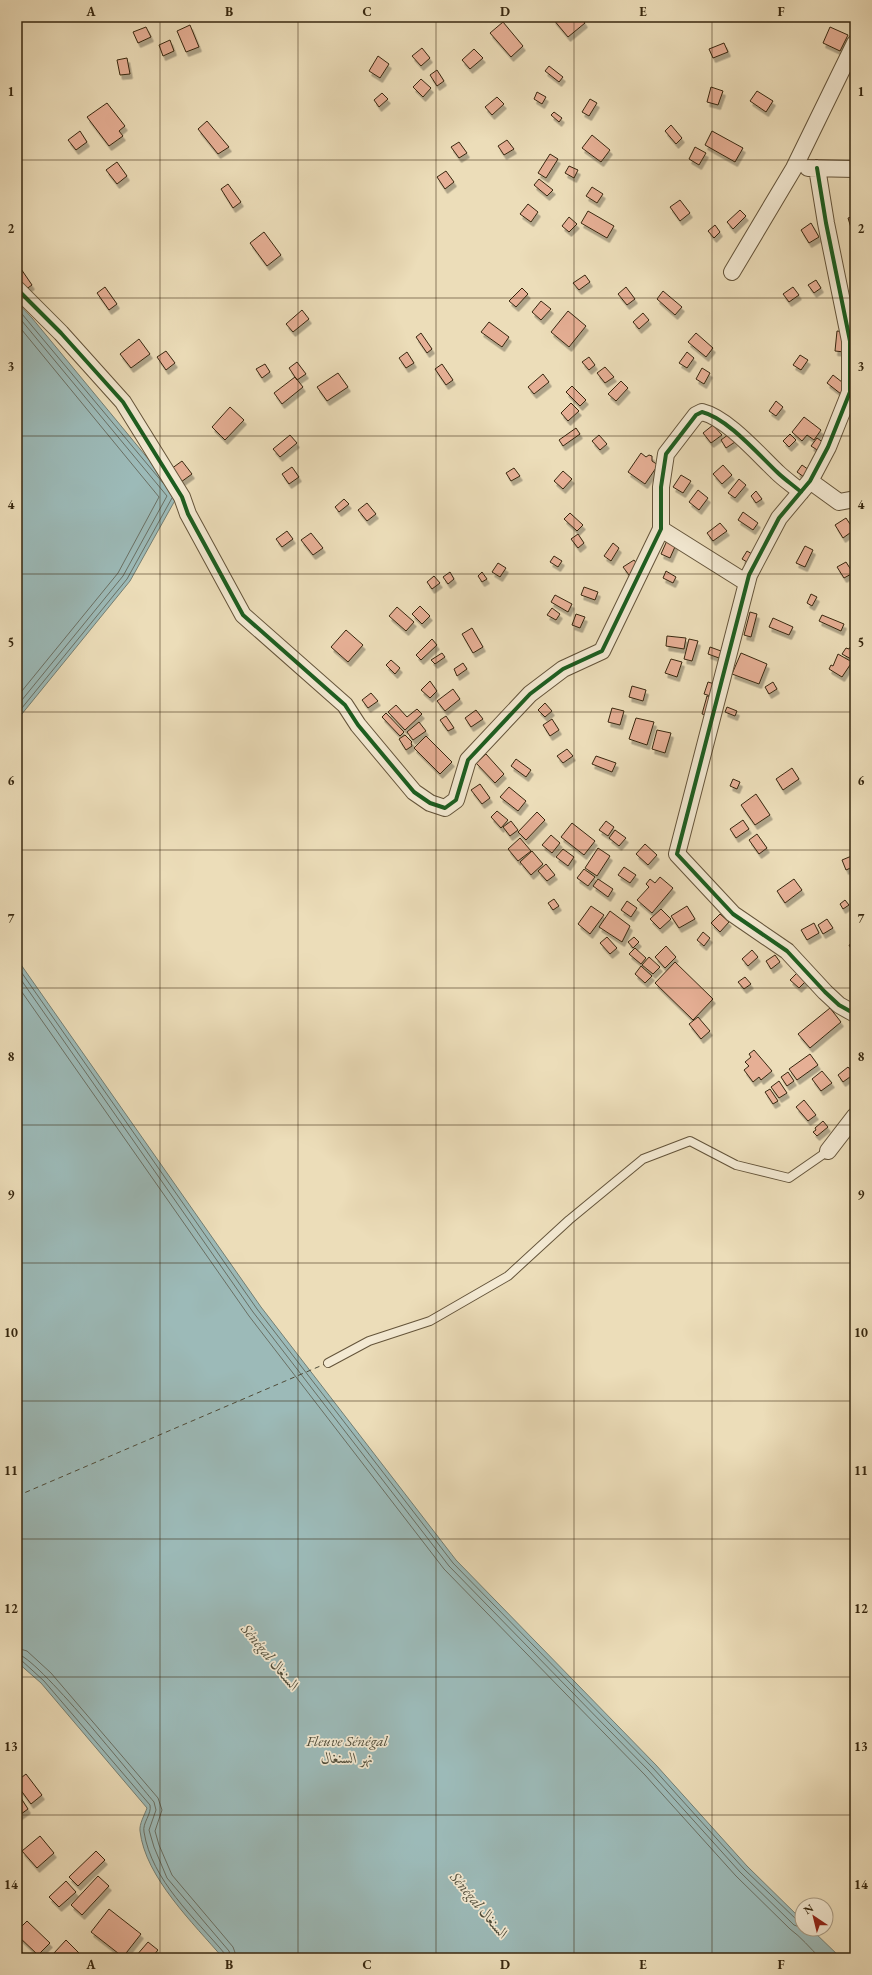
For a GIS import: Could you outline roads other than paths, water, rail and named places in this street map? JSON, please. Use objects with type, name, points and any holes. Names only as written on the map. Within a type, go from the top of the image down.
[{"type":"street","points":[[732,272],[794,168],[855,43]]},
{"type":"street","points":[[794,168],[855,169]]},
{"type":"street","points":[[817,168],[826,223],[850,341],[850,392],[828,447],[806,487],[779,518],[749,575],[677,854],[733,914],[787,950],[825,992],[839,1004],[855,1014]]},
{"type":"street","points":[[17,289],[61,333],[123,402],[182,497],[188,514],[243,615],[345,706],[358,725],[414,792],[430,803],[445,808],[456,800],[468,760],[530,694],[563,668],[602,651],[661,529],[661,487],[666,454],[696,415],[702,412],[710,414],[740,436],[778,473],[839,502],[855,499]]},
{"type":"street","points":[[661,529],[747,583]]},
{"type":"street","points":[[828,1151],[855,1116]]},
{"type":"lane","points":[[328,1363],[369,1342],[430,1321],[508,1276],[569,1220],[643,1159],[690,1141],[736,1165],[789,1178],[828,1151]]},
{"type":"water","points":[[17,302],[32,318],[178,495],[130,581],[17,720]]},
{"type":"water","name":"Fleuve Sénégal نهر السنغال","points":[[17,959],[261,1307],[456,1560],[656,1765],[747,1866],[794,1912],[794,1937],[819,1937],[841,1958],[223,1958],[172,1899],[151,1865],[144,1848],[140,1831],[141,1822],[147,1808],[41,1683],[17,1662]]},
{"type":"water label","name":"Sénégal السنغال","points":[[271,1657]]},
{"type":"water label","name":"Sénégal السنغال","points":[[480,1905]]}]
